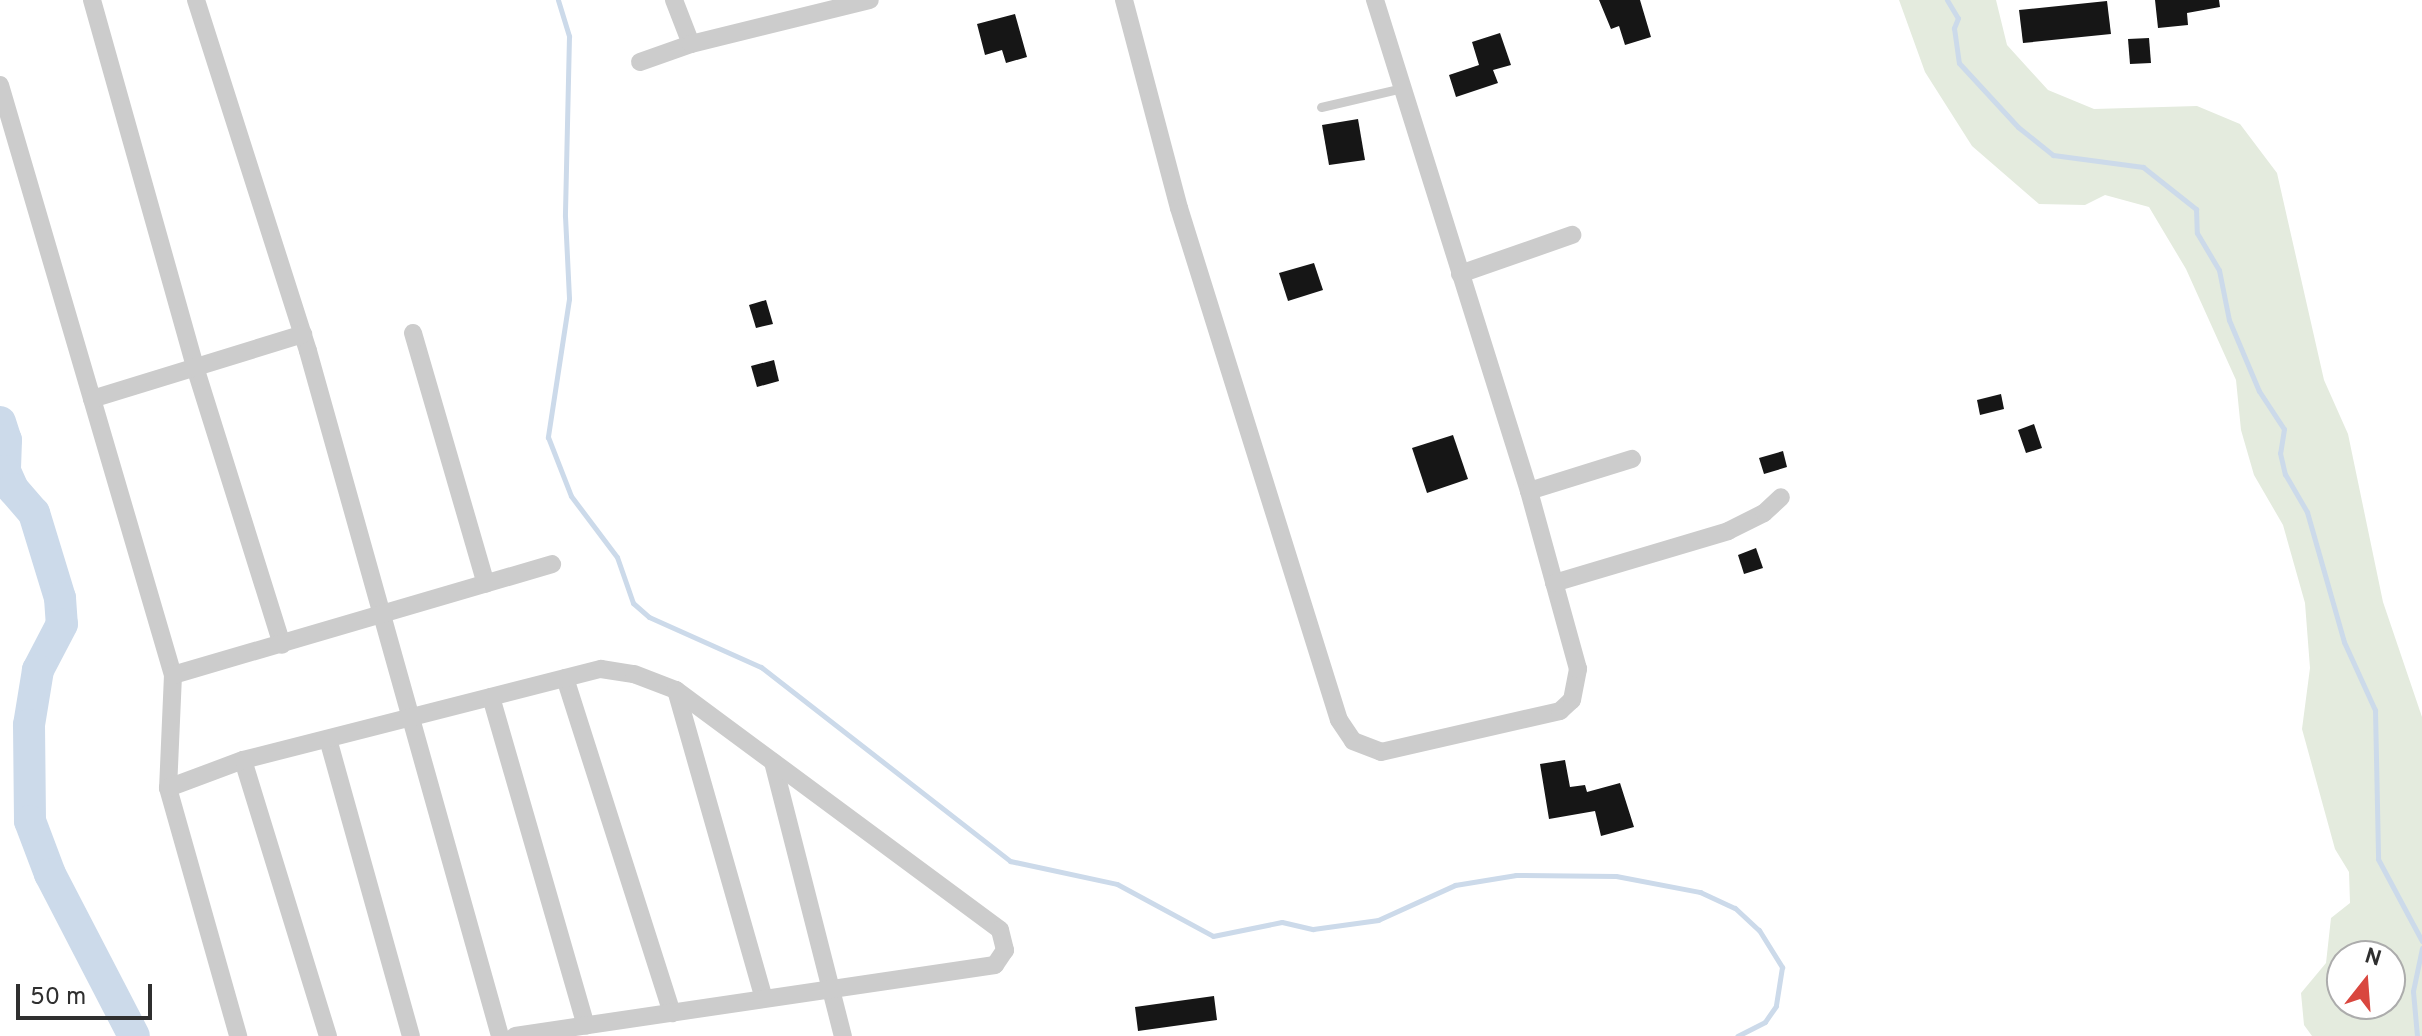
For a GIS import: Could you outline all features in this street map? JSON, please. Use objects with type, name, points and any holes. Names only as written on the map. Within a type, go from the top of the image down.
[{"type":"street","points":[[92,0],[195,367],[282,645]]},
{"type":"street","points":[[196,0],[303,334],[500,1036]]},
{"type":"street","points":[[674,0],[691,44]]},
{"type":"street","points":[[640,62],[691,44],[869,0]]},
{"type":"street","points":[[1124,0],[1179,208],[1339,720],[1353,741],[1381,752],[1560,711],[1572,700],[1578,669],[1529,491],[1375,0]]},
{"type":"street","points":[[0,85],[173,675],[168,788],[238,1036]]},
{"type":"street","points":[[1460,274],[1572,235]]},
{"type":"street","points":[[413,333],[486,584]]},
{"type":"street","points":[[92,399],[303,334]]},
{"type":"street","points":[[1529,491],[1632,459]]},
{"type":"street","points":[[1554,583],[1728,531],[1764,513],[1781,497]]},
{"type":"street","points":[[173,675],[383,616],[552,564]]},
{"type":"street","points":[[168,788],[243,760],[601,669],[634,674],[676,690],[1000,930],[1005,950],[995,965],[515,1036]]},
{"type":"street","points":[[565,678],[672,1013]]},
{"type":"street","points":[[676,690],[764,999]]},
{"type":"street","points":[[491,697],[586,1026]]},
{"type":"street","points":[[328,739],[411,1036]]},
{"type":"street","points":[[243,760],[328,1036]]},
{"type":"street","points":[[773,762],[843,1036]]},
{"type":"lane","points":[[1321,107],[1402,88]]},
{"type":"shaded area","points":[[1899,0],[1996,0],[2007,45],[2048,90],[2094,109],[2197,106],[2240,124],[2277,173],[2324,380],[2348,434],[2383,602],[2422,717],[2422,1036],[2312,1036],[2304,1025],[2301,993],[2326,963],[2326,1020],[2406,1020],[2406,940],[2329,940],[2331,918],[2350,903],[2349,872],[2335,849],[2302,729],[2310,668],[2305,603],[2283,525],[2254,475],[2241,430],[2236,380],[2186,269],[2149,207],[2105,195],[2085,205],[2039,204],[1972,146],[1925,72]]},
{"type":"building","points":[[1599,0],[1640,0],[1651,37],[1625,45],[1619,26],[1611,29]]},
{"type":"building","points":[[2155,0],[2219,0],[2220,7],[2187,13],[2188,25],[2158,28]]},
{"type":"building","points":[[2107,1],[2111,34],[2023,43],[2019,10]]},
{"type":"building","points":[[1015,14],[1027,57],[1006,63],[1002,50],[985,55],[977,24]]},
{"type":"building","points":[[1500,33],[1511,65],[1493,70],[1498,83],[1456,97],[1449,75],[1479,65],[1472,42]]},
{"type":"building","points":[[2149,38],[2151,63],[2130,64],[2128,39]]},
{"type":"building","points":[[1358,119],[1365,160],[1329,165],[1322,125]]},
{"type":"building","points":[[1314,263],[1323,290],[1288,301],[1279,273]]},
{"type":"building","points":[[766,300],[773,324],[756,328],[749,305]]},
{"type":"building","points":[[774,360],[779,381],[757,387],[751,366]]},
{"type":"building","points":[[2001,394],[2004,409],[1980,415],[1977,400]]},
{"type":"building","points":[[2034,424],[2042,448],[2026,453],[2018,430]]},
{"type":"building","points":[[1453,435],[1468,479],[1427,493],[1412,448]]},
{"type":"building","points":[[1783,451],[1787,467],[1764,474],[1759,458]]},
{"type":"building","points":[[1756,548],[1763,568],[1744,574],[1738,555]]},
{"type":"building","points":[[1565,760],[1570,787],[1585,785],[1587,792],[1620,783],[1634,827],[1601,836],[1595,811],[1549,819],[1540,764]]},
{"type":"building","points":[[1214,996],[1217,1020],[1138,1031],[1135,1007]]},
{"type":"waterway","points":[[558,0],[569,36],[565,216],[569,299],[548,437],[571,496],[617,557],[633,603],[649,617],[761,667],[1010,861],[1117,884],[1213,936],[1282,922],[1313,929],[1378,920],[1455,885],[1516,875],[1616,876],[1700,892],[1735,908],[1759,930],[1782,967],[1776,1006],[1765,1022],[1737,1036]]},
{"type":"waterway","points":[[1947,0],[1958,18],[1954,28],[1959,63],[2018,127],[2053,155],[2143,167],[2196,209],[2197,233],[2219,270],[2229,320],[2259,391],[2284,429],[2280,453],[2285,474],[2307,512],[2344,642],[2375,710],[2378,859],[2422,941]]},
{"type":"waterway","points":[[0,422],[6,440],[5,471],[13,489],[34,513],[60,598],[62,624],[38,670],[29,725],[30,821],[50,874],[134,1036]]},
{"type":"waterway","points":[[2417,1036],[2413,991],[2422,948]]}]
